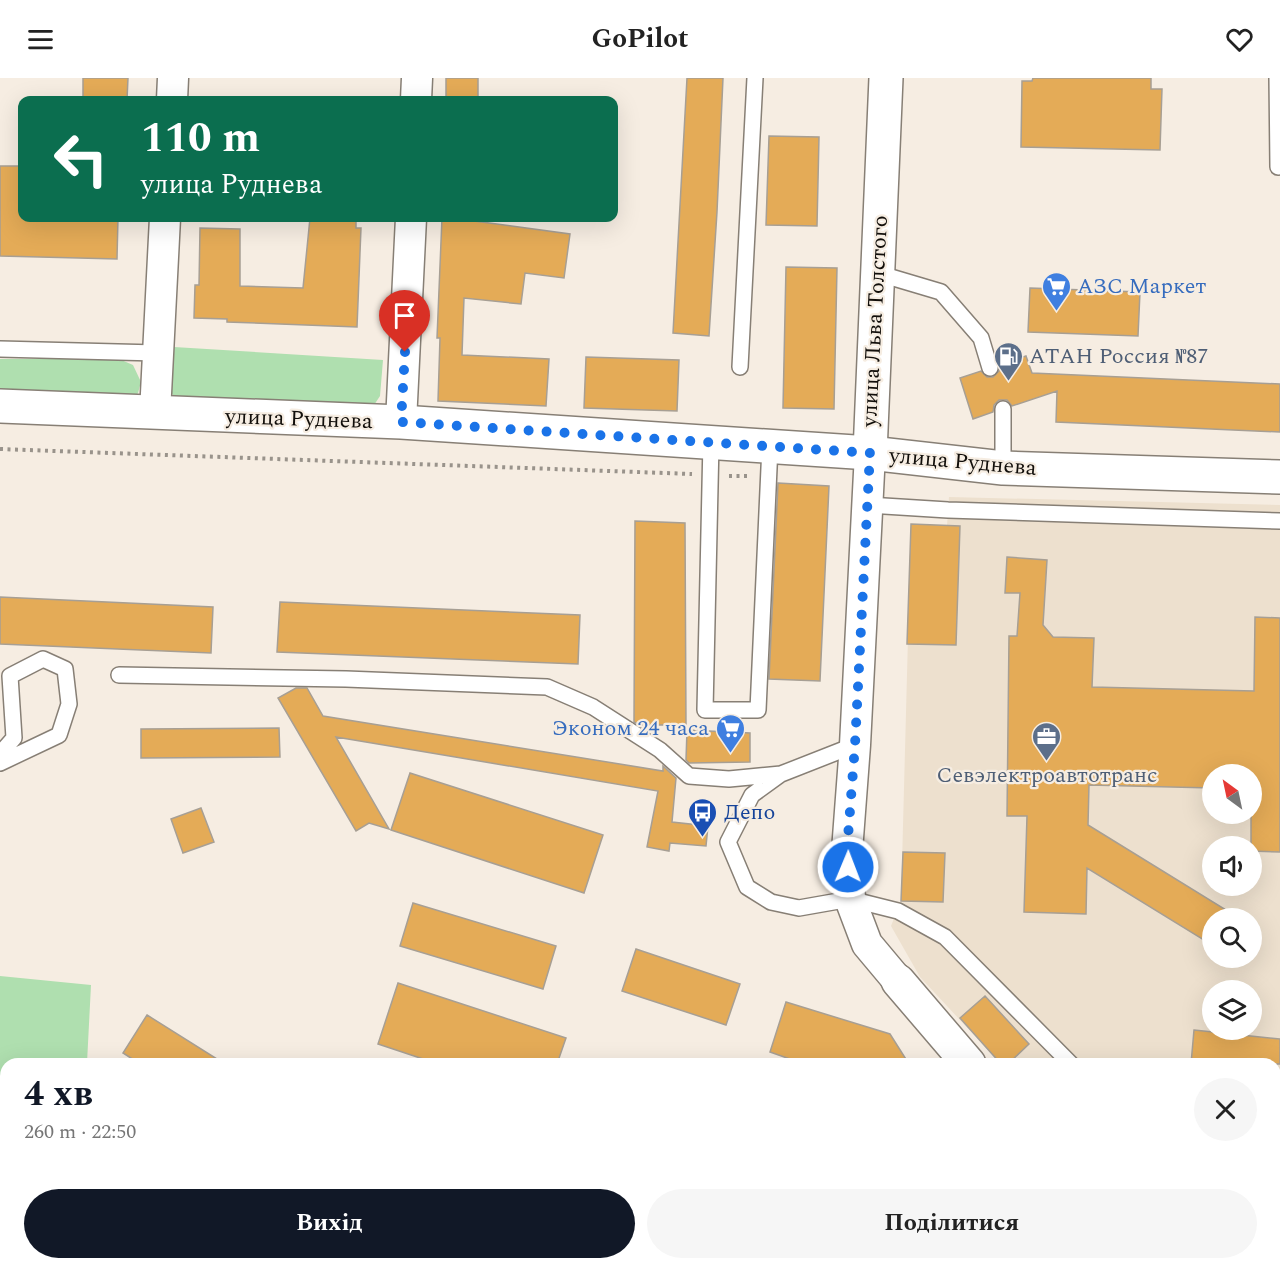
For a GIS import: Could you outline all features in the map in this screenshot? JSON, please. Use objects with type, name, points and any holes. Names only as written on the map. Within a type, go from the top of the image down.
[{"type":"main road","name":"улица Льва Толстого","points":[[870,453],[886,78]]},
{"type":"main road","name":"улица Руднева","points":[[0,406],[401,422],[711,442],[769,462],[870,453],[1003,468],[1280,477]]},
{"type":"main road","name":"улица Льва Толстого","points":[[898,981],[964,1058]]},
{"type":"street","points":[[172,96],[173,78]]},
{"type":"street","points":[[416,96],[417,78]]},
{"type":"street","points":[[155,413],[165,222]]},
{"type":"street","points":[[401,422],[411,222]]},
{"type":"street","name":"улица Льва Толстого","points":[[870,453],[855,745],[847,850],[850,899],[867,944],[898,981]]},
{"type":"lane","points":[[740,367],[755,78]]},
{"type":"lane","points":[[1277,78],[1278,166]]},
{"type":"lane","points":[[877,273],[941,292],[981,338],[990,368]]},
{"type":"lane","points":[[0,349],[157,353]]},
{"type":"lane","points":[[1003,409],[1003,468]]},
{"type":"lane","points":[[711,442],[705,710],[758,710],[769,462]]},
{"type":"lane","points":[[868,505],[948,510],[1280,521]]},
{"type":"lane","points":[[0,754],[14,738],[10,675],[43,659],[65,669],[69,704],[58,735],[0,763]]},
{"type":"lane","points":[[119,675],[346,679],[547,687],[593,707],[660,750],[689,776],[729,780],[781,774]]},
{"type":"lane","points":[[855,745],[781,774],[752,795],[728,842],[747,887],[771,902],[799,908],[850,899],[898,911],[945,937],[1065,1058]]},
{"type":"path","points":[[0,449],[710,475],[769,462]]},
{"type":"shaded area","points":[[949,497],[1280,505],[1280,1058],[995,1058],[920,977],[891,926],[901,901],[911,524],[947,526]]},
{"type":"green space","points":[[174,347],[383,360],[380,396],[372,408],[182,402],[166,385],[168,354]]},
{"type":"green space","points":[[0,359],[119,359],[133,365],[141,382],[138,393],[131,401],[0,399]]},
{"type":"green space","points":[[0,976],[91,985],[87,1058],[0,1058]]},
{"type":"building","points":[[83,78],[128,78],[127,96],[83,96]]},
{"type":"building","points":[[446,78],[478,78],[478,96],[446,96]]},
{"type":"building","points":[[687,78],[723,78],[709,336],[673,333]]},
{"type":"building","points":[[1033,78],[1151,78],[1151,89],[1162,89],[1160,150],[1021,147],[1022,81],[1032,81]]},
{"type":"building","points":[[769,136],[819,137],[817,226],[766,225]]},
{"type":"building","points":[[0,166],[18,166],[18,222],[118,222],[117,259],[0,256]]},
{"type":"building","points":[[310,222],[356,222],[356,228],[361,228],[357,327],[227,322],[227,319],[194,318],[195,285],[199,285],[200,228],[240,229],[240,286],[303,288]]},
{"type":"building","points":[[442,222],[482,222],[570,234],[564,278],[525,273],[521,304],[464,298],[462,355],[549,359],[546,406],[438,401],[440,338],[437,338]]},
{"type":"building","points":[[786,267],[837,268],[834,409],[783,408]]},
{"type":"building","points":[[1030,288],[1140,292],[1138,336],[1028,332]]},
{"type":"building","points":[[1026,356],[1032,373],[1280,384],[1280,432],[1056,422],[1057,391],[1012,406],[1007,400],[999,400],[994,405],[993,412],[973,419],[960,378],[981,371],[987,377],[993,377],[999,371],[999,365]]},
{"type":"building","points":[[586,357],[679,360],[677,411],[584,408]]},
{"type":"building","points":[[778,483],[829,486],[820,681],[769,679]]},
{"type":"building","points":[[635,521],[685,523],[686,725],[640,725],[634,722]]},
{"type":"building","points":[[911,524],[960,526],[956,645],[907,644]]},
{"type":"building","points":[[1007,557],[1047,560],[1043,625],[1053,637],[1094,638],[1092,687],[1254,691],[1255,617],[1280,618],[1280,852],[1262,851],[1262,836],[1251,836],[1251,824],[1262,824],[1262,764],[1202,764],[1202,788],[1089,785],[1088,825],[1223,908],[1202,908],[1202,939],[1087,868],[1086,914],[1024,912],[1027,816],[1007,816],[1009,636],[1017,636],[1020,593],[1005,593]]},
{"type":"building","points":[[0,597],[213,607],[211,653],[0,644]]},
{"type":"building","points":[[280,602],[580,615],[578,664],[277,652]]},
{"type":"building","points":[[296,688],[307,688],[323,716],[663,771],[663,766],[676,778],[672,822],[708,826],[706,846],[670,843],[669,851],[647,847],[658,791],[336,737],[389,829],[369,823],[356,831],[278,698]]},
{"type":"building","points":[[279,728],[280,757],[141,758],[141,729]]},
{"type":"building","points":[[687,730],[750,733],[750,762],[689,763],[686,760]]},
{"type":"building","points":[[410,773],[603,835],[584,893],[391,830]]},
{"type":"building","points":[[201,808],[214,842],[183,853],[171,819]]},
{"type":"building","points":[[903,852],[945,853],[943,902],[901,901]]},
{"type":"building","points":[[413,903],[556,946],[543,989],[400,946]]},
{"type":"building","points":[[636,949],[740,984],[726,1025],[622,991]]},
{"type":"building","points":[[398,983],[566,1038],[559,1058],[420,1058],[378,1044]]},
{"type":"building","points":[[985,996],[1029,1044],[1014,1058],[996,1058],[960,1018]]},
{"type":"building","points":[[786,1002],[890,1034],[905,1058],[787,1058],[770,1052]]},
{"type":"building","points":[[147,1015],[215,1058],[131,1058],[123,1053]]},
{"type":"building","points":[[1194,1030],[1202,1031],[1202,1040],[1262,1040],[1262,1037],[1280,1039],[1280,1058],[1192,1058]]},
{"type":"place","name":"АЗС Маркет","points":[[1056,312]]},
{"type":"place","name":"АТАН Россия №87","points":[[1008,382]]},
{"type":"place","name":"Эконом 24 часа","points":[[730,754]]},
{"type":"place","name":"Севэлектроавтотранс","points":[[1047,762]]},
{"type":"place","name":"Депо","points":[[703,838]]},
{"type":"route","points":[[405,352],[401,422],[870,453],[855,745],[847,850],[848,867]]}]
